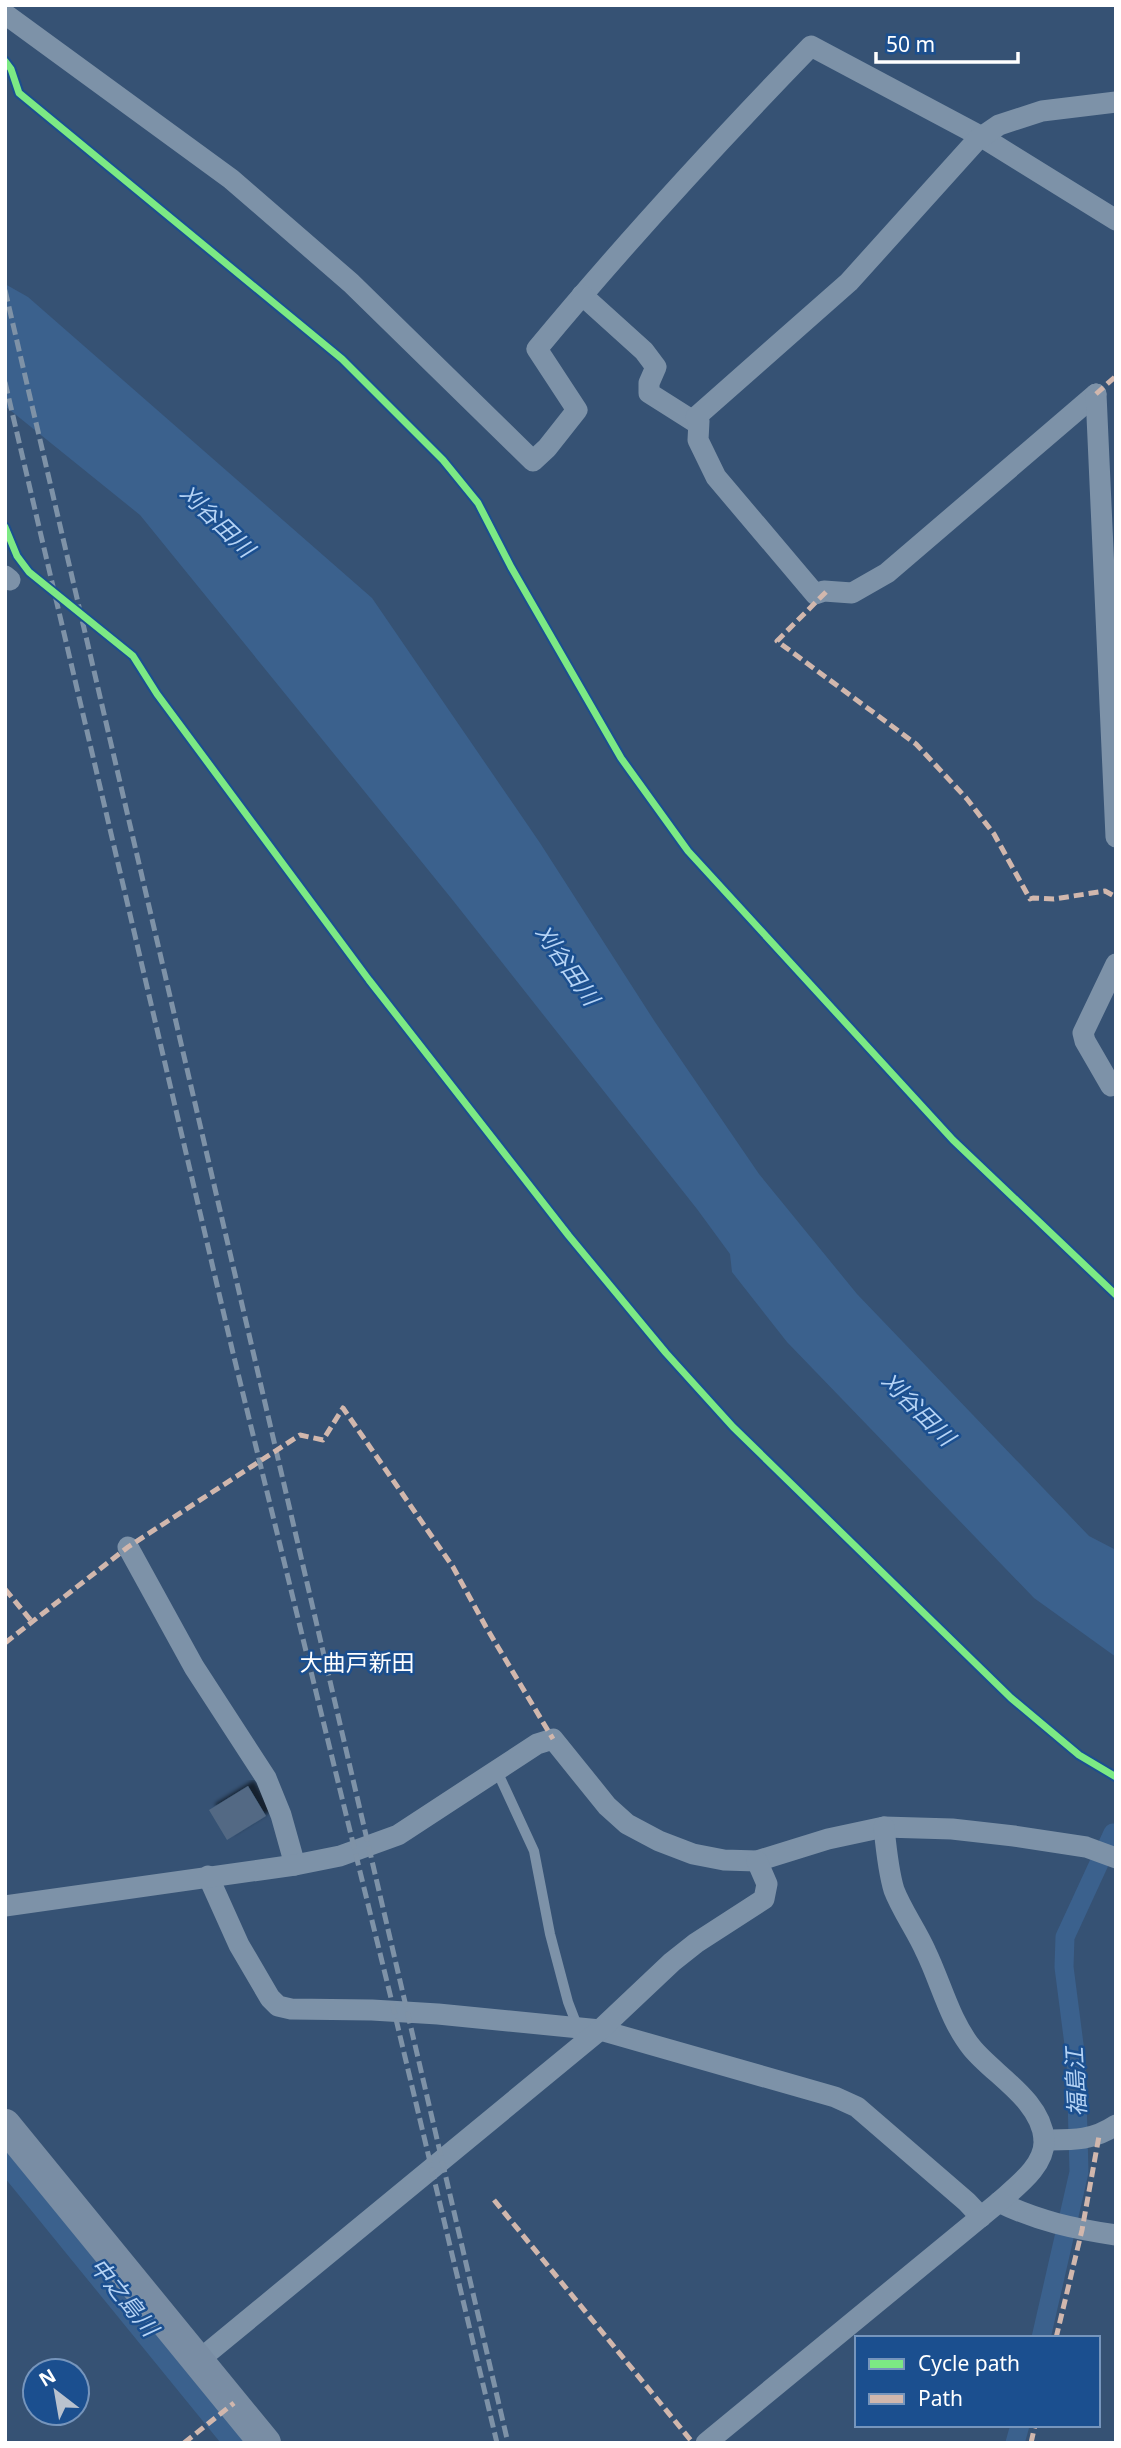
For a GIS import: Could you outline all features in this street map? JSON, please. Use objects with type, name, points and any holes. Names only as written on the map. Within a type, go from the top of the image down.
[{"type":"main road","points":[[5,2125],[265,2443]]},
{"type":"street","points":[[5,14],[231,179],[351,283],[533,461],[547,448],[577,410],[537,349],[739,120],[811,46],[982,138],[1116,220]]},
{"type":"street","points":[[1116,102],[1042,111],[999,125],[982,138],[849,282],[696,417],[698,440],[716,477],[815,594],[824,591],[852,593],[887,573],[1096,394],[1116,837]]},
{"type":"street","points":[[582,295],[644,351],[656,367],[649,383],[649,393],[698,424]]},
{"type":"street","points":[[1111,1086],[1083,1033],[1116,964]]},
{"type":"street","points":[[128,1547],[194,1667],[266,1778],[281,1815],[295,1865]]},
{"type":"street","points":[[5,1906],[295,1865],[340,1856],[398,1835],[537,1744],[553,1739],[607,1806],[626,1824],[693,1854],[724,1860],[757,1861],[828,1839],[884,1827],[952,1829],[1086,1847],[1116,1858]]},
{"type":"street","points":[[884,1827],[894,1891],[926,1950],[957,2023],[972,2048],[1024,2097],[1054,2140]]},
{"type":"street","points":[[199,2360],[600,2030],[672,1962],[696,1943],[764,1899],[767,1884],[757,1861]]},
{"type":"street","points":[[208,1876],[239,1945],[270,1998],[278,2006],[290,2009],[438,2014],[600,2030],[835,2097],[857,2108],[981,2217]]},
{"type":"street","points":[[706,2443],[999,2202],[1032,2172],[1041,2154],[1054,2140],[1099,2136],[1116,2125]]},
{"type":"street","points":[[999,2202],[1024,2215],[1053,2224],[1116,2235]]},
{"type":"lane","points":[[497,1771],[534,1852],[550,1934],[568,2002],[578,2028]]},
{"type":"water","name":"刈谷田川","points":[[5,284],[28,297],[372,598],[540,843],[655,1022],[759,1174],[857,1294],[1089,1536],[1116,1550],[1116,1657],[1034,1598],[787,1342],[732,1272],[730,1254],[697,1209],[451,898],[140,515],[5,406]]},
{"type":"building","points":[[248,1786],[266,1816],[227,1840],[209,1810]]},
{"type":"waterway","name":"福島江","points":[[1041,2336],[1079,2172],[1076,2060],[1064,1967],[1065,1937],[1113,1833]]},
{"type":"waterway","name":"中之島川","points":[[5,2152],[242,2443]]},
{"type":"waterway","name":"福島江","points":[[1015,2443],[1019,2427]]},
{"type":"railway","points":[[5,290],[508,2443]]},
{"type":"railway","points":[[5,382],[233,1353],[497,2443]]},
{"type":"marked path","points":[[1096,394],[1116,376]]},
{"type":"marked path","points":[[826,592],[777,641],[916,744],[967,799],[994,834],[1030,899],[1054,899],[1105,891],[1116,897]]},
{"type":"marked path","points":[[5,1643],[128,1547],[300,1435],[323,1440],[343,1408],[453,1567],[553,1739]]},
{"type":"marked path","points":[[5,1589],[33,1623]]},
{"type":"marked path","points":[[1056,2336],[1082,2230],[1099,2136]]},
{"type":"marked path","points":[[494,2200],[693,2443]]},
{"type":"marked path","points":[[184,2443],[234,2403]]},
{"type":"marked path","points":[[1031,2443],[1035,2427]]},
{"type":"cycle path","points":[[5,61],[11,69],[19,93],[342,359],[443,460],[478,503],[511,567],[621,758],[688,851],[953,1140],[1116,1295]]},
{"type":"cycle path","points":[[5,527],[17,556],[29,572],[133,656],[157,694],[369,980],[569,1236],[666,1353],[733,1427],[1011,1698],[1079,1755],[1116,1777]]},
{"type":"district","name":"大曲戸新田","points":[[357,1663]]}]
